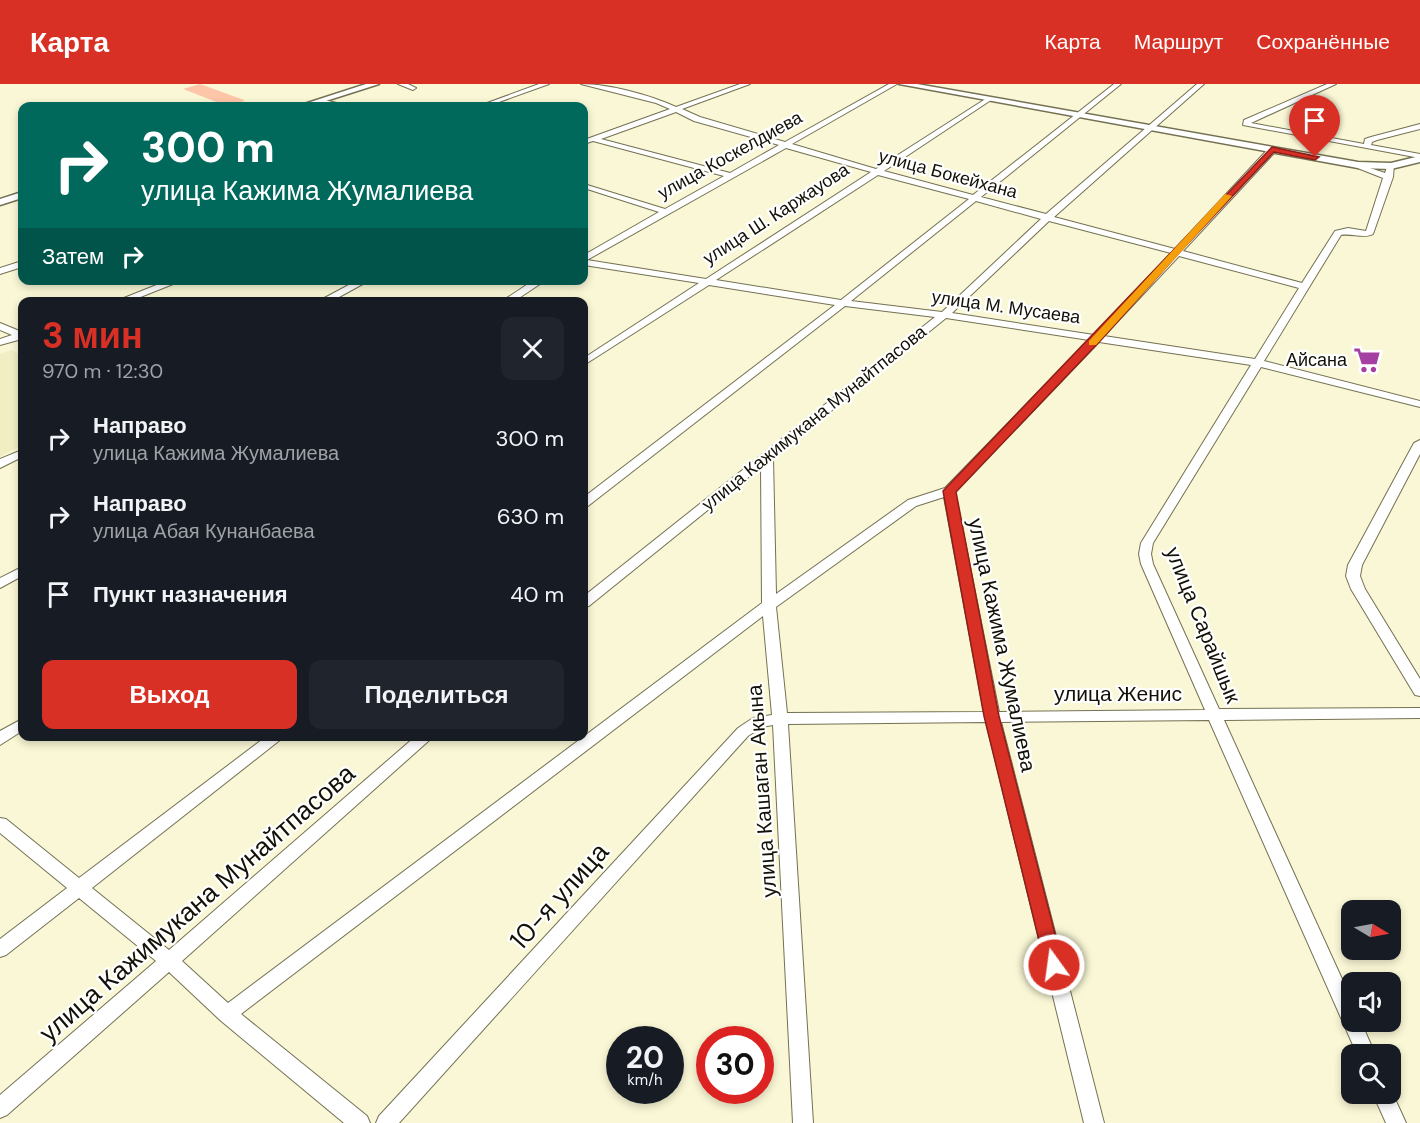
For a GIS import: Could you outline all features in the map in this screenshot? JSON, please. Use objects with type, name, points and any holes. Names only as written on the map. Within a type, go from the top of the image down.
[{"type":"street","points":[[316,102],[375,84]]},
{"type":"street","points":[[401,84],[413,88]]},
{"type":"street","points":[[494,102],[546,84]]},
{"type":"street","name":"улица Бокейхана","points":[[584,84],[658,101],[697,119],[878,172],[1306,287]]},
{"type":"street","points":[[588,141],[747,84]]},
{"type":"street","name":"улица Коскелдиева","points":[[588,258],[894,84]]},
{"type":"street","points":[[903,84],[1358,165],[1391,166],[1420,158]]},
{"type":"street","points":[[588,499],[843,303],[1118,84]]},
{"type":"street","name":"улица Кажимукана Мунайтпасова","points":[[588,600],[944,315],[1047,218],[1201,84]]},
{"type":"street","points":[[1332,84],[1247,122],[1247,124],[1420,158]]},
{"type":"street","name":"улица Ш. Каржауова","points":[[588,359],[989,99]]},
{"type":"street","points":[[1367,147],[1368,141],[1377,137],[1405,133],[1420,126]]},
{"type":"street","points":[[594,139],[730,176]]},
{"type":"street","points":[[227,1014],[769,605],[912,503],[949,491],[1098,337],[1174,252],[1272,150]]},
{"type":"street","points":[[1358,165],[1389,177],[1391,166]]},
{"type":"street","name":"улица Сарайшык","points":[[1362,1044],[1144,554],[1147,543],[1338,233],[1348,231],[1369,234],[1389,177]]},
{"type":"street","points":[[588,187],[666,212]]},
{"type":"street","points":[[0,202],[18,196]]},
{"type":"street","name":"улица М. Мусаева","points":[[588,261],[843,303],[1098,337],[1258,363],[1420,404]]},
{"type":"street","points":[[0,272],[18,265]]},
{"type":"street","points":[[132,297],[164,285]]},
{"type":"street","points":[[331,297],[356,285]]},
{"type":"street","points":[[513,297],[534,285]]},
{"type":"street","points":[[0,326],[18,334]]},
{"type":"street","points":[[0,342],[18,337]]},
{"type":"street","points":[[1420,443],[1355,565],[1353,576],[1358,589],[1420,691]]},
{"type":"street","points":[[0,464],[18,455]]},
{"type":"street","name":"улица Кашаган Акына","points":[[768,456],[769,605],[780,719],[803,1123]]},
{"type":"street","name":"улица Кажима Жумалиева","points":[[949,491],[992,716],[1094,1123]]},
{"type":"street","points":[[0,584],[18,573]]},
{"type":"street","name":"улица Женис","points":[[780,719],[1420,713]]},
{"type":"street","name":"10-я улица","points":[[386,1123],[743,732],[758,722],[780,719]]},
{"type":"street","points":[[0,739],[18,727]]},
{"type":"street","points":[[0,949],[271,741]]},
{"type":"street","name":"улица Кажимукана Мунайтпасова","points":[[0,1108],[421,741]]},
{"type":"street","points":[[0,824],[168,960],[227,1014],[360,1123]]},
{"type":"street","points":[[1387,1104],[1396,1123]]},
{"type":"shaded area","points":[[200,84],[244,101],[217,102],[183,89]]},
{"type":"shaded area","points":[[12,350],[18,354],[18,447],[0,457],[0,354]]},
{"type":"slow traffic","points":[[1092,343],[1228,196]]},
{"type":"place","name":"Айсана","points":[[1367,360]]},
{"type":"route","points":[[1054,965],[992,716],[949,491],[1098,337],[1174,252],[1272,150],[1315,157]]}]
